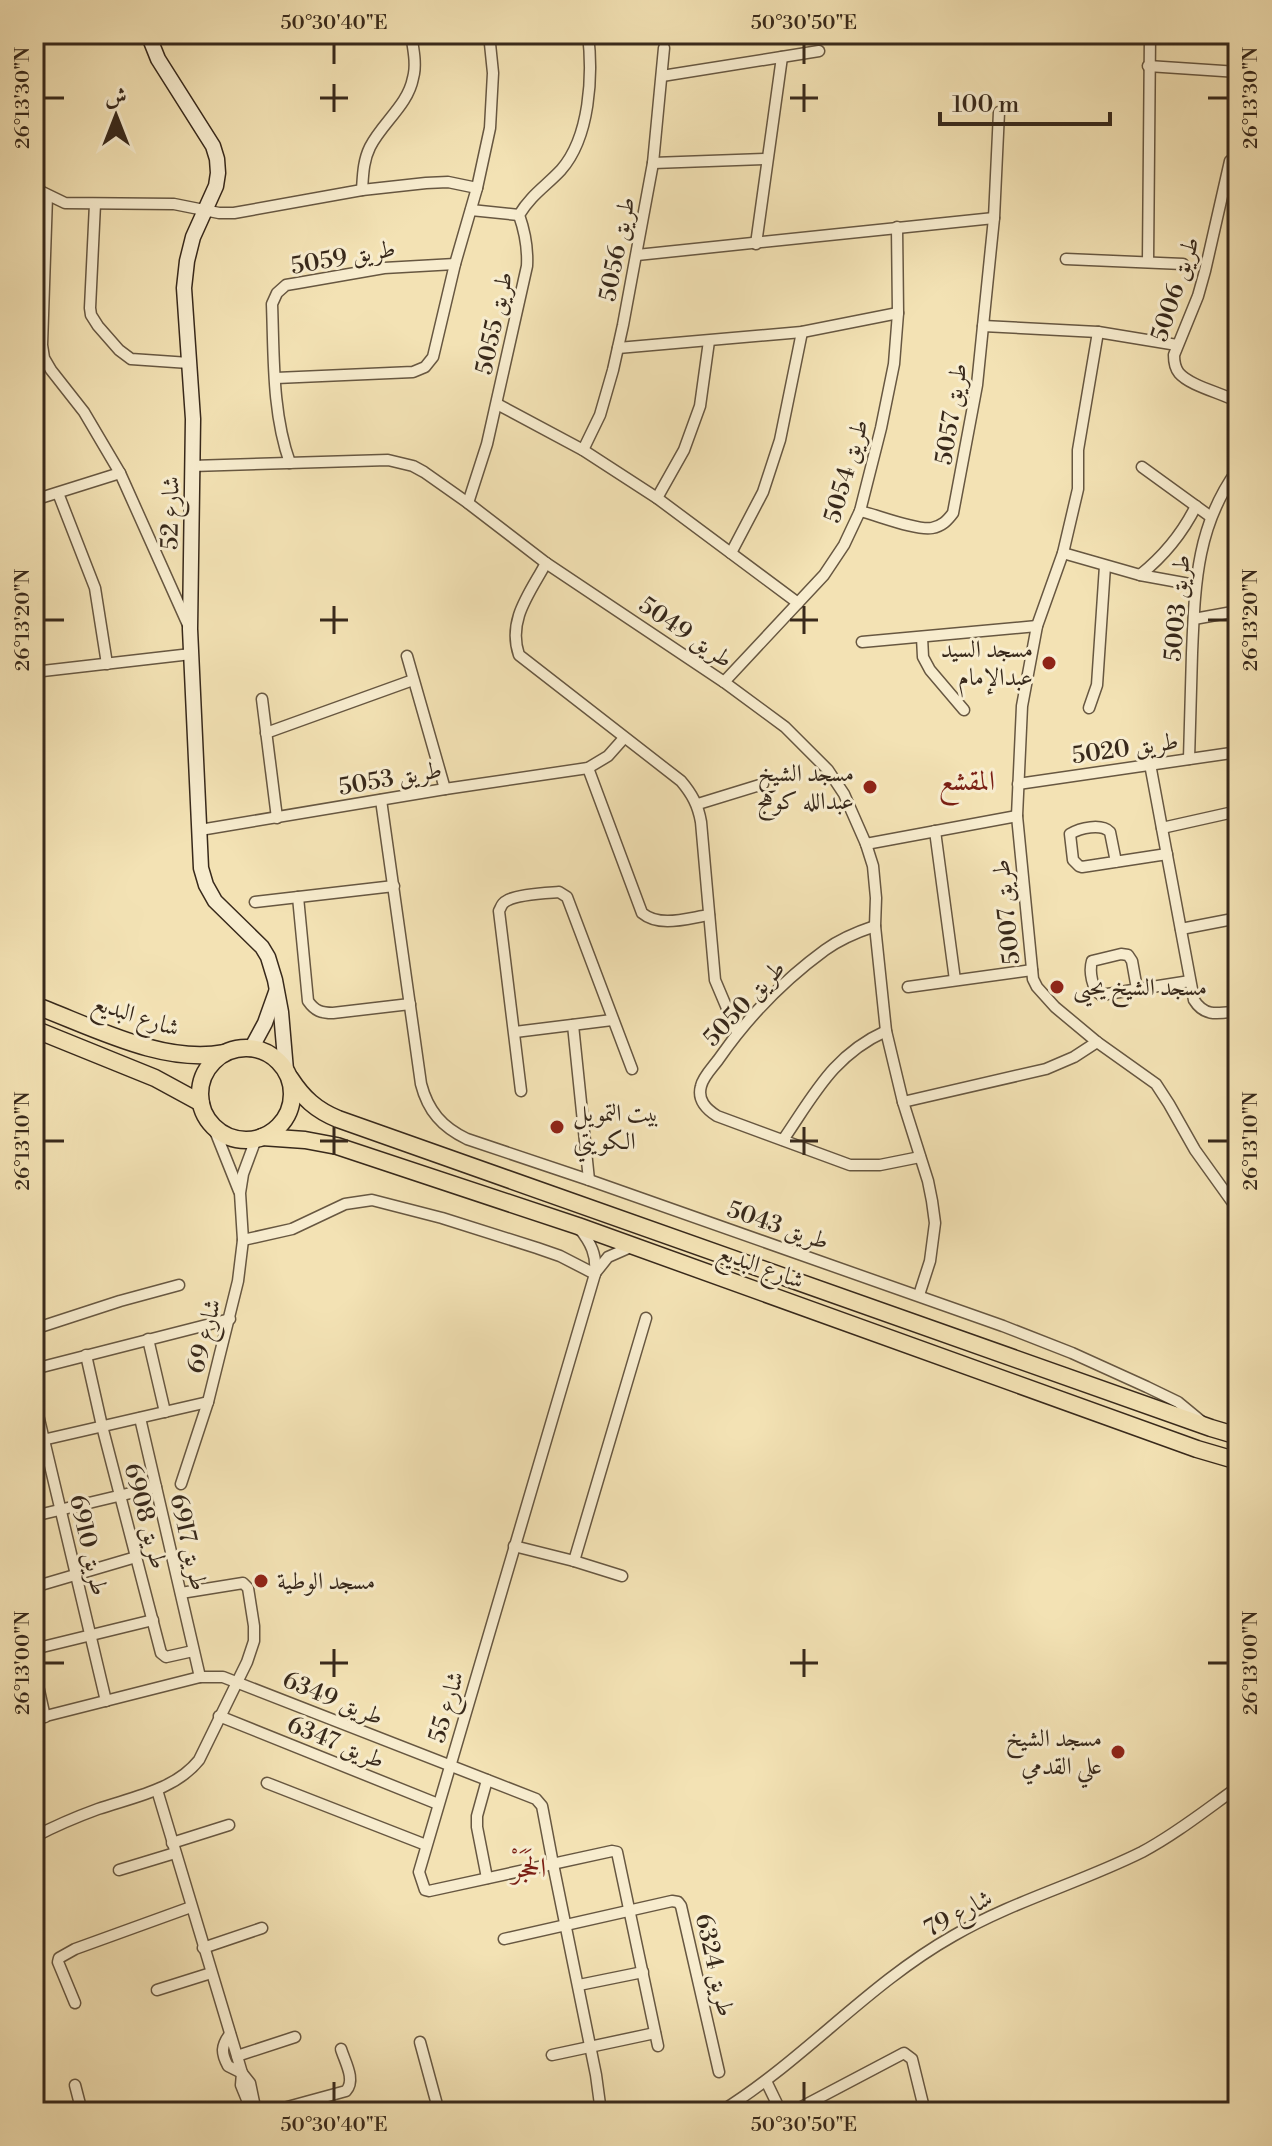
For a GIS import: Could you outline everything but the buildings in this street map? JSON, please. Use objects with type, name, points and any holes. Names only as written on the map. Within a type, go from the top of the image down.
[{"type":"main road","name":"شارع البديع","points":[[34,1005],[168,1053],[205,1057],[226,1053]]},
{"type":"main road","name":"شارع البديع","points":[[34,1029],[155,1078],[201,1103]]},
{"type":"main road","points":[[251,1049],[271,1055],[288,1074],[293,1093],[285,1120],[275,1130],[259,1138],[241,1140],[213,1126],[201,1103],[201,1088],[205,1074],[214,1062],[226,1053],[251,1049]]},
{"type":"main road","name":"شارع البديع","points":[[288,1074],[304,1098],[338,1119],[1238,1436]]},
{"type":"main road","name":"شارع البديع","points":[[259,1138],[305,1140],[337,1146],[578,1226],[1197,1449],[1238,1461]]},
{"type":"street","name":"شارع 52","points":[[148,34],[158,59],[213,146],[218,173],[216,186],[193,237],[185,274],[184,300],[193,419],[190,629],[201,868],[215,901],[262,947],[272,968],[288,1074]]},
{"type":"street","points":[[362,190],[365,159],[370,146],[409,91],[413,80],[415,68],[411,34]]},
{"type":"street","points":[[276,378],[413,372],[425,367],[433,357],[490,128],[493,73],[489,34]]},
{"type":"street","points":[[471,210],[519,215],[573,153],[580,139],[591,69],[588,34]]},
{"type":"street","points":[[1148,262],[1150,34]]},
{"type":"street","name":"طريق 5056","points":[[583,450],[600,415],[618,348],[637,255],[653,163],[664,48]]},
{"type":"street","points":[[662,76],[819,51]]},
{"type":"street","points":[[756,244],[782,57]]},
{"type":"street","points":[[1148,66],[1238,72]]},
{"type":"street","name":"طريق 5057","points":[[860,511],[924,529],[936,528],[953,513],[977,385],[994,218],[999,112]]},
{"type":"street","name":"طريق 5006","points":[[1238,155],[1230,161],[1198,296],[1174,355],[1179,373],[1187,380],[1238,402]]},
{"type":"street","points":[[653,163],[766,159]]},
{"type":"street","points":[[34,188],[65,203],[174,204],[219,213],[250,212],[362,190],[448,182],[477,188]]},
{"type":"street","points":[[47,196],[44,358],[84,412],[120,473],[190,629]]},
{"type":"street","points":[[95,204],[90,308],[94,321],[131,359],[189,363]]},
{"type":"street","name":"طريق 5055","points":[[468,503],[497,404],[527,266],[528,254],[519,215]]},
{"type":"street","points":[[637,255],[994,218]]},
{"type":"street","name":"طريق 5054","points":[[724,682],[824,575],[844,545],[860,511],[891,377],[898,313],[897,227]]},
{"type":"street","points":[[1066,259],[1183,264]]},
{"type":"street","name":"طريق 5059","points":[[290,463],[280,429],[276,378],[272,304],[277,293],[286,285],[324,277],[384,268],[455,264]]},
{"type":"street","points":[[618,348],[802,332],[898,313]]},
{"type":"street","points":[[983,326],[1098,332],[1177,345]]},
{"type":"street","points":[[731,553],[763,492],[780,440],[802,332]]},
{"type":"street","name":"طريق 5007","points":[[1098,332],[1078,450],[1078,489],[1063,553],[1037,626],[1022,706],[1017,816],[1033,979],[1046,998],[1097,1042],[1156,1084],[1195,1150],[1238,1210]]},
{"type":"street","points":[[657,498],[684,450],[700,406],[709,341]]},
{"type":"street","name":"طريق 5055","points":[[497,404],[583,450],[657,498],[798,603]]},
{"type":"street","name":"طريق 5049","points":[[192,466],[374,460],[400,462],[424,472],[546,563],[724,682],[785,727],[828,770],[844,794],[873,866],[875,926],[886,1031],[903,1102],[928,1181],[935,1223],[930,1261],[919,1295]]},
{"type":"street","points":[[1142,467],[1211,517]]},
{"type":"street","name":"طريق 5003","points":[[1189,759],[1195,585],[1200,551],[1211,517],[1238,469]]},
{"type":"street","points":[[34,500],[120,473]]},
{"type":"street","points":[[58,493],[95,588],[107,664]]},
{"type":"street","points":[[1140,575],[1173,545],[1196,506]]},
{"type":"street","points":[[1063,553],[1140,575],[1195,585]]},
{"type":"street","points":[[546,563],[515,626],[514,641],[519,655],[681,781],[698,804],[715,980],[737,1032]]},
{"type":"street","points":[[1089,708],[1097,685],[1105,566]]},
{"type":"street","points":[[1194,619],[1236,612],[1238,661]]},
{"type":"street","points":[[862,642],[1037,626]]},
{"type":"street","points":[[922,637],[923,657],[930,670],[964,710]]},
{"type":"street","points":[[34,672],[191,654]]},
{"type":"street","points":[[407,656],[445,789]]},
{"type":"street","points":[[266,733],[413,680]]},
{"type":"street","points":[[262,699],[277,818]]},
{"type":"street","name":"طريق 5053","points":[[200,830],[588,768],[608,756],[624,738]]},
{"type":"street","name":"طريق 5020","points":[[1018,784],[1238,752]]},
{"type":"street","points":[[1150,764],[1194,1000],[1198,1007],[1211,1014],[1238,1011]]},
{"type":"street","points":[[588,768],[642,913],[658,922],[709,915]]},
{"type":"street","points":[[698,804],[763,784]]},
{"type":"street","name":"طريق 5043","points":[[381,800],[421,1084],[432,1112],[441,1124],[467,1139],[919,1295],[1045,1342],[1178,1402],[1211,1428]]},
{"type":"street","points":[[1162,828],[1238,811]]},
{"type":"street","points":[[866,844],[1017,816]]},
{"type":"street","points":[[1116,862],[1107,828],[1076,830],[1070,834],[1073,860],[1082,867],[1116,862],[1167,854]]},
{"type":"street","points":[[935,831],[955,980]]},
{"type":"street","points":[[255,902],[394,886]]},
{"type":"street","points":[[521,1091],[499,911],[508,900],[553,892],[567,897],[632,1069]]},
{"type":"street","points":[[298,897],[308,1001],[314,1009],[323,1013],[410,1004]]},
{"type":"street","points":[[1181,929],[1238,918]]},
{"type":"street","name":"طريق 5050","points":[[875,926],[825,950],[778,989],[737,1032],[701,1086],[700,1099],[706,1109],[717,1116],[850,1165],[865,1167],[920,1157]]},
{"type":"street","points":[[1137,989],[1128,955],[1092,961],[1097,993],[1106,995],[1190,981]]},
{"type":"street","points":[[908,987],[1032,970]]},
{"type":"street","points":[[251,1049],[276,992]]},
{"type":"street","points":[[515,1032],[612,1020]]},
{"type":"street","points":[[573,1025],[589,1180]]},
{"type":"street","points":[[783,1140],[841,1059],[869,1038],[886,1031]]},
{"type":"street","points":[[903,1102],[1046,1069],[1074,1057],[1097,1042]]},
{"type":"street","name":"شارع 69","points":[[213,1126],[240,1193]]},
{"type":"street","name":"شارع 69","points":[[181,1484],[208,1402],[230,1319],[243,1240],[240,1193],[243,1174],[259,1138]]},
{"type":"street","points":[[243,1240],[292,1229],[345,1204],[372,1200],[537,1248],[595,1274]]},
{"type":"street","points":[[578,1226],[593,1249],[595,1274]]},
{"type":"street","points":[[595,1274],[608,1257],[633,1246]]},
{"type":"street","name":"شارع 55","points":[[595,1274],[450,1766],[540,1802],[591,2047],[600,2100],[599,2112]]},
{"type":"street","points":[[34,1329],[98,1307],[179,1285]]},
{"type":"street","points":[[574,1561],[646,1318]]},
{"type":"street","points":[[34,1369],[230,1319]]},
{"type":"street","points":[[148,1339],[165,1412]]},
{"type":"street","name":"طريق 6908","points":[[86,1355],[163,1656],[193,1651]]},
{"type":"street","name":"طريق 6910","points":[[34,1398],[39,1441],[60,1510],[106,1701]]},
{"type":"street","points":[[39,1441],[208,1402]]},
{"type":"street","name":"طريق 6917","points":[[140,1418],[200,1677]]},
{"type":"street","points":[[34,1516],[156,1487]]},
{"type":"street","points":[[514,1546],[622,1576]]},
{"type":"street","points":[[34,1587],[136,1557]]},
{"type":"street","points":[[34,1837],[72,1819],[157,1790],[174,1782],[199,1760],[247,1662],[254,1641],[254,1626],[246,1585],[241,1582],[181,1593]]},
{"type":"street","points":[[34,1649],[153,1620]]},
{"type":"street","points":[[34,1668],[40,1718],[200,1677]]},
{"type":"street","name":"طريق 6349","points":[[200,1677],[223,1677],[450,1766]]},
{"type":"street","name":"طريق 6347","points":[[219,1716],[438,1804]]},
{"type":"street","points":[[450,1766],[419,1872],[426,1891],[617,1852],[658,2046]]},
{"type":"street","points":[[487,1780],[479,1804],[477,1827],[487,1878]]},
{"type":"street","points":[[267,1783],[426,1845]]},
{"type":"street","name":"شارع 79","points":[[720,2112],[766,2081],[916,1959],[952,1936],[991,1916],[1141,1852],[1238,1787]]},
{"type":"street","points":[[157,1790],[242,2073],[241,2085],[254,2112]]},
{"type":"street","points":[[119,1870],[229,1825]]},
{"type":"street","name":"طريق 6324","points":[[504,1939],[672,1901],[680,1904],[719,2072]]},
{"type":"street","points":[[75,2003],[58,1962],[62,1956],[191,1907]]},
{"type":"street","points":[[203,1948],[262,1928]]},
{"type":"street","points":[[579,1985],[643,1972]]},
{"type":"street","points":[[157,1990],[211,1973]]},
{"type":"street","points":[[552,2055],[655,2033]]},
{"type":"street","points":[[230,2034],[222,2044],[222,2051],[228,2066],[242,2073]]},
{"type":"street","points":[[237,2056],[295,2037]]},
{"type":"street","points":[[420,2042],[439,2112]]},
{"type":"street","points":[[269,2112],[349,2089],[351,2079],[341,2049]]},
{"type":"street","points":[[792,2112],[904,2053],[912,2059],[925,2112]]},
{"type":"street","points":[[766,2081],[781,2112]]},
{"type":"street","points":[[75,2085],[82,2112]]},
{"type":"place","name":"مسجد السيد عبدالإمام","points":[[1049,663]]},
{"type":"place","name":"مسجد الشيخ عبدالله كوهج","points":[[870,787]]},
{"type":"place","name":"مسجد الشيخ يحيى","points":[[1057,987]]},
{"type":"place","name":"بيت التمويل الكويتي","points":[[557,1127]]},
{"type":"place","name":"مسجد الوطية","points":[[261,1581]]},
{"type":"place","name":"مسجد الشيخ علي القدمي","points":[[1118,1752]]},
{"type":"district","name":"المقشع","points":[[967,780]]},
{"type":"district","name":"الحَجَرْ","points":[[529,1867]]}]
